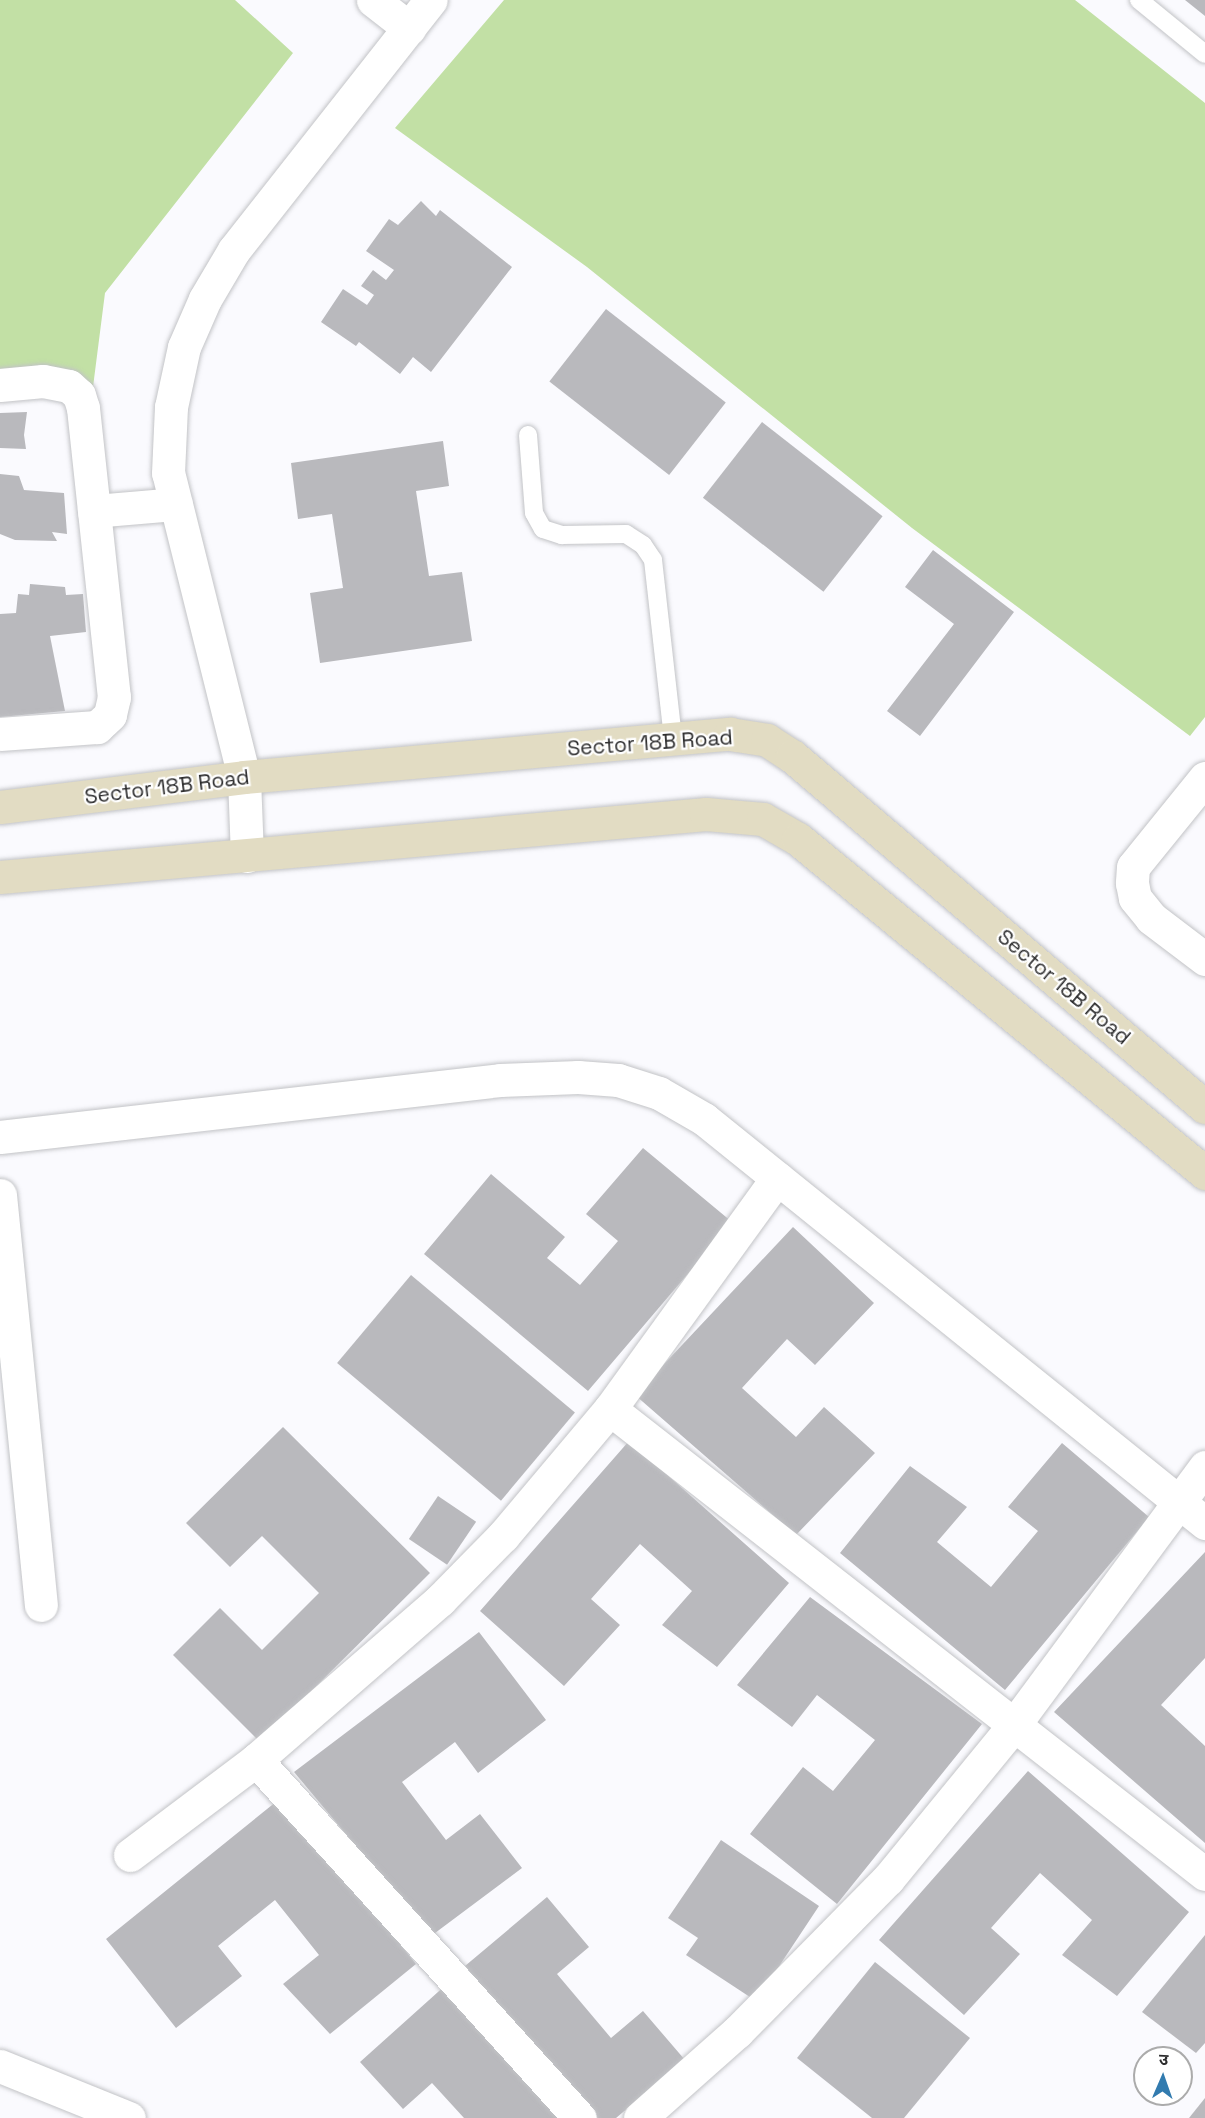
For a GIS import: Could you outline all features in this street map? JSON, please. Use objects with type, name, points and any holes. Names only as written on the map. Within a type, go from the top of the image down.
[{"type":"street","points":[[373,0],[409,28]]},
{"type":"street","points":[[247,855],[244,777],[168,474],[171,407],[184,347],[205,299],[234,250],[431,0]]},
{"type":"street","points":[[0,385],[43,381],[69,386],[79,395],[83,408],[114,697],[110,715],[97,727],[0,734]]},
{"type":"street","points":[[94,512],[176,504]]},
{"type":"street","name":"Sector 18B Road","points":[[0,807],[244,777],[730,734],[767,740],[792,756],[1205,1107]]},
{"type":"street","points":[[1205,778],[1133,867],[1132,883],[1136,898],[1151,918],[1205,959]]},
{"type":"street","points":[[0,877],[706,814],[763,819],[798,839],[1203,1168]]},
{"type":"street","points":[[0,1137],[500,1080],[578,1077],[618,1080],[660,1093],[704,1119],[1205,1523]]},
{"type":"street","points":[[130,1855],[256,1760],[440,1600],[503,1536],[610,1409],[777,1178]]},
{"type":"street","points":[[0,1195],[41,1605]]},
{"type":"street","points":[[610,1409],[1205,1875]]},
{"type":"street","points":[[640,2118],[737,2032],[888,1879],[1014,1725],[1205,1467]]},
{"type":"street","points":[[256,1760],[580,2118]]},
{"type":"street","points":[[0,2066],[129,2118]]},
{"type":"lane","points":[[1139,0],[1205,54]]},
{"type":"lane","points":[[528,435],[534,513],[543,529],[562,535],[626,534],[643,545],[653,560],[673,739]]},
{"type":"green space","points":[[0,0],[235,0],[293,53],[105,293],[93,387],[0,397]]},
{"type":"green space","points":[[504,0],[1075,0],[1205,103],[1205,717],[1190,736],[912,528],[587,267],[395,128]]},
{"type":"building","points":[[1185,0],[1205,0],[1205,16]]},
{"type":"building","points":[[421,201],[436,216],[440,210],[512,267],[431,372],[413,357],[400,374],[359,342],[356,346],[321,322],[343,289],[367,305],[374,295],[361,286],[373,270],[386,280],[394,270],[366,251],[389,219],[398,225]]},
{"type":"building","points":[[606,309],[726,403],[669,475],[549,381]]},
{"type":"building","points":[[27,412],[24,435],[26,449],[0,448],[0,413]]},
{"type":"building","points":[[762,422],[883,516],[823,592],[703,498]]},
{"type":"building","points":[[443,441],[449,486],[416,491],[429,576],[462,572],[472,641],[320,663],[310,593],[343,588],[332,514],[298,519],[291,463]]},
{"type":"building","points":[[0,474],[19,476],[24,490],[64,493],[67,534],[52,532],[57,541],[15,540],[0,534]]},
{"type":"building","points":[[933,550],[1014,612],[920,736],[887,711],[954,624],[905,587]]},
{"type":"building","points":[[30,584],[65,587],[66,595],[83,594],[86,632],[50,636],[65,711],[0,717],[0,614],[16,613],[18,594],[29,595]]},
{"type":"building","points":[[643,1148],[732,1222],[588,1391],[424,1254],[491,1174],[565,1237],[547,1258],[580,1285],[618,1241],[586,1214]]},
{"type":"building","points":[[793,1227],[874,1303],[815,1365],[787,1339],[742,1388],[796,1437],[824,1407],[875,1453],[796,1535],[635,1395]]},
{"type":"building","points":[[411,1275],[575,1413],[501,1501],[337,1363]]},
{"type":"building","points":[[283,1427],[430,1573],[260,1742],[173,1655],[220,1608],[262,1650],[319,1593],[262,1536],[230,1567],[186,1523]]},
{"type":"building","points":[[629,1441],[789,1583],[717,1667],[662,1625],[692,1591],[640,1544],[591,1599],[620,1625],[564,1686],[480,1611]]},
{"type":"building","points":[[1062,1443],[1149,1517],[1005,1690],[840,1553],[910,1466],[967,1507],[937,1542],[991,1587],[1038,1531],[1008,1507]]},
{"type":"building","points":[[438,1496],[476,1522],[447,1565],[409,1539]]},
{"type":"building","points":[[1205,1552],[1205,1658],[1161,1705],[1205,1746],[1205,1843],[1054,1712]]},
{"type":"building","points":[[810,1597],[982,1724],[837,1904],[750,1834],[803,1767],[833,1791],[875,1740],[817,1695],[792,1727],[737,1685]]},
{"type":"building","points":[[479,1632],[546,1720],[478,1773],[455,1742],[402,1782],[446,1840],[480,1814],[522,1868],[431,1936],[294,1772]]},
{"type":"building","points":[[1028,1771],[1189,1912],[1117,1996],[1062,1955],[1092,1920],[1040,1873],[991,1928],[1020,1954],[964,2015],[879,1940]]},
{"type":"building","points":[[282,1797],[416,1964],[330,2034],[283,1984],[319,1955],[275,1900],[218,1946],[242,1976],[176,2028],[106,1939]]},
{"type":"building","points":[[721,1840],[819,1906],[756,2001],[686,1955],[698,1938],[668,1918]]},
{"type":"building","points":[[547,1897],[589,1947],[557,1974],[611,2038],[643,2011],[685,2060],[616,2118],[594,2118],[465,1966]]},
{"type":"building","points":[[1205,1935],[1205,2043],[1196,2053],[1193,2051],[1193,2046],[1187,2046],[1142,2012]]},
{"type":"building","points":[[875,1962],[970,2038],[904,2118],[872,2118],[797,2058]]},
{"type":"building","points":[[448,1983],[570,2118],[464,2118],[432,2083],[403,2109],[360,2062]]},
{"type":"building","points":[[1205,2098],[1205,2118],[1189,2118]]}]
